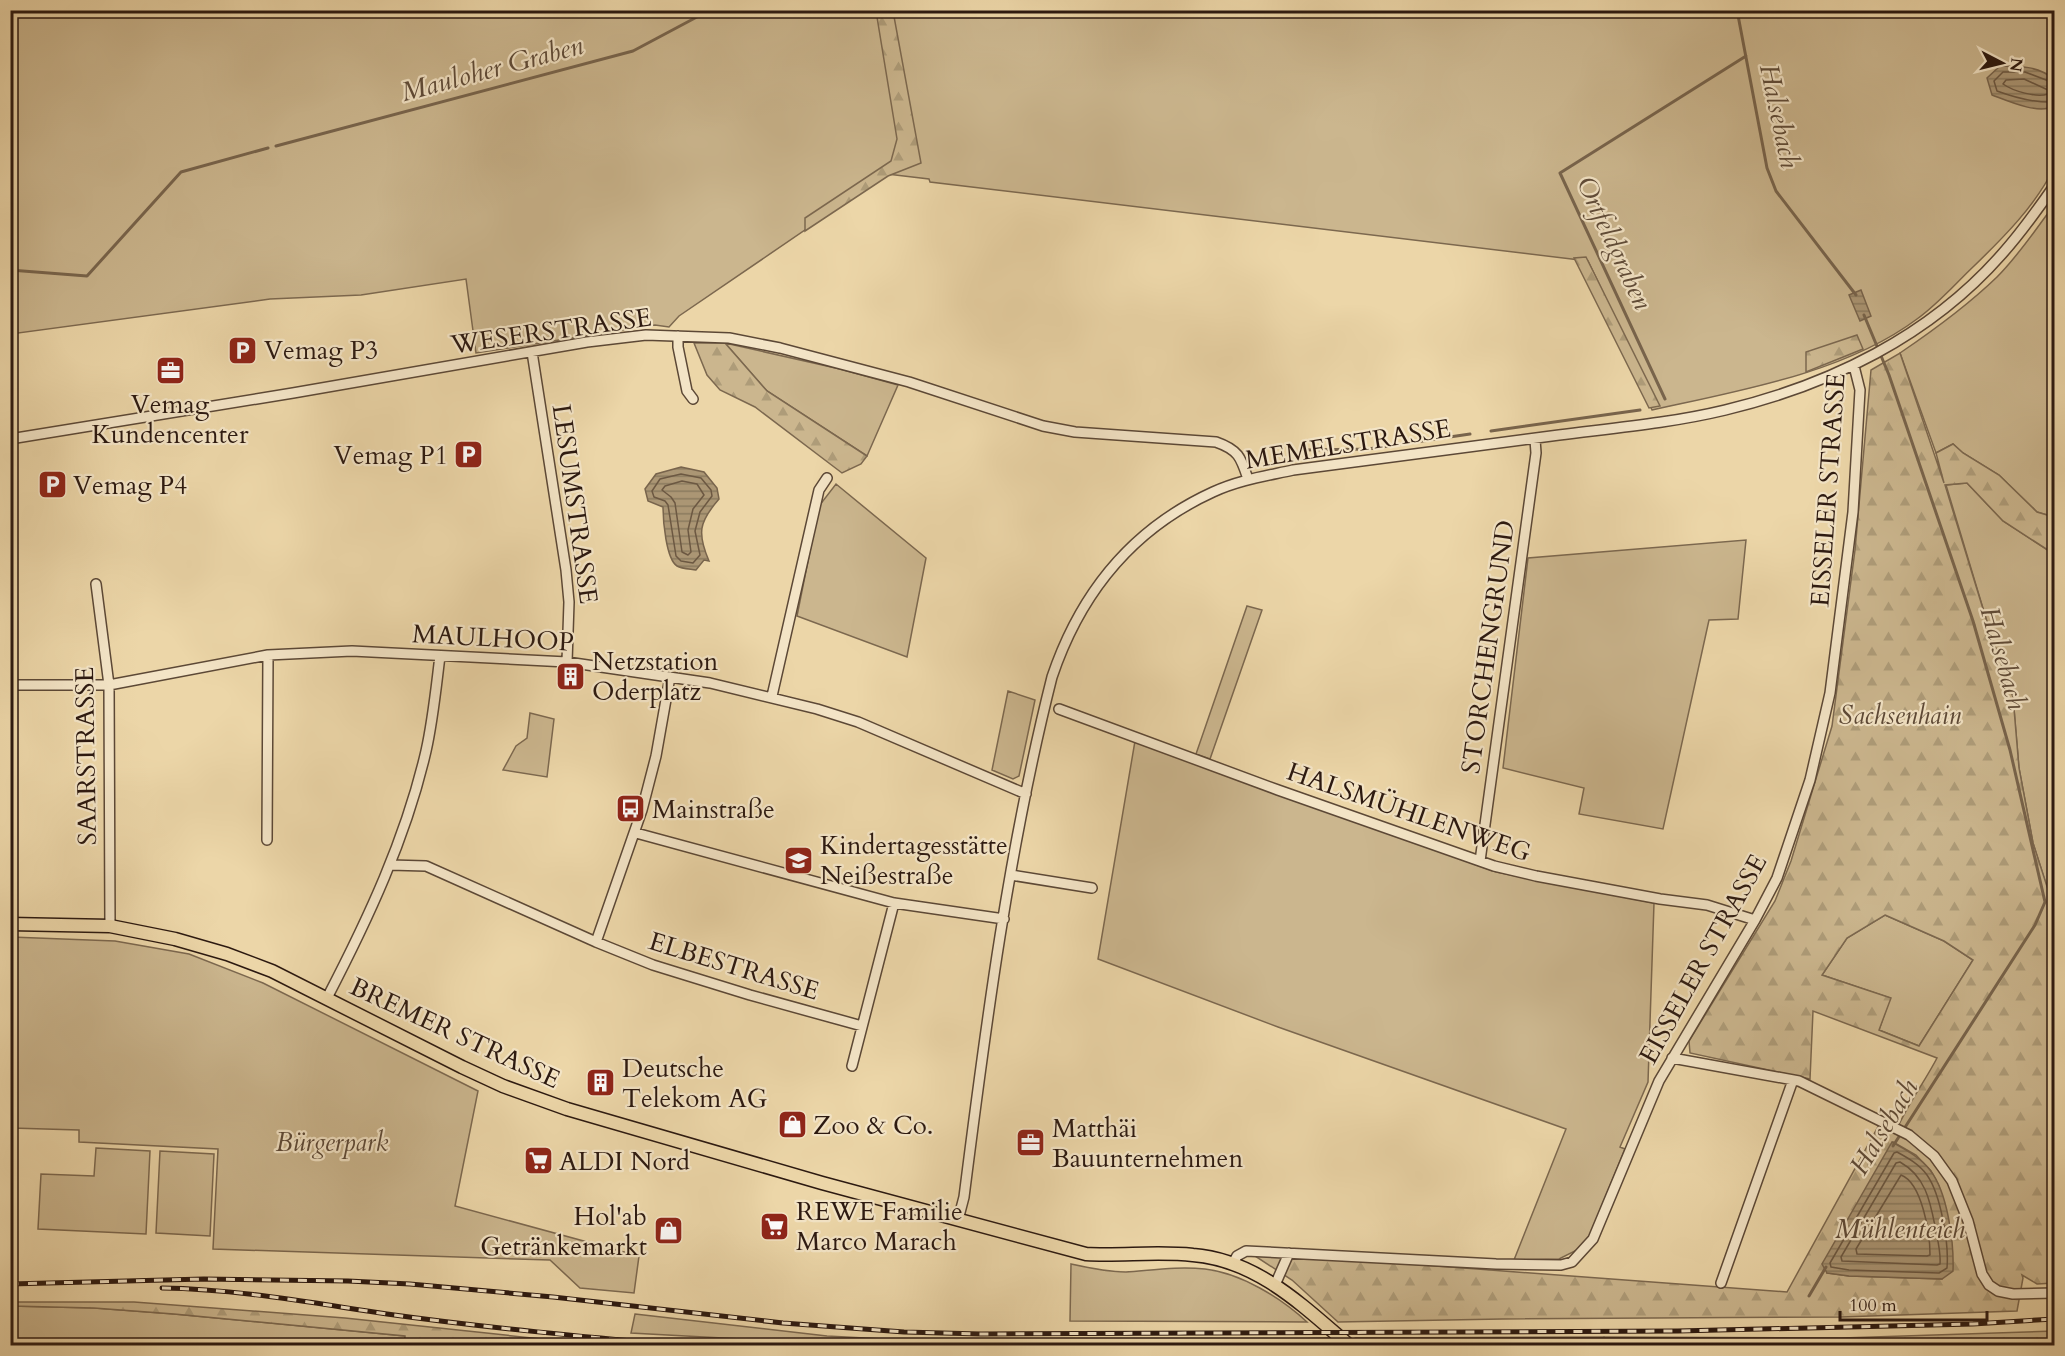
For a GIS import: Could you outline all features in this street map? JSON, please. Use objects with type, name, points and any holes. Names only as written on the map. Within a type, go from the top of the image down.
[{"type":"main road","name":"BREMER STRASSE","points":[[10,924],[110,926],[175,939],[227,954],[272,971],[503,1086],[567,1109],[666,1139],[958,1220],[1086,1254],[1193,1255],[1233,1263],[1275,1285],[1350,1346]]},
{"type":"street","name":"EISSELER STRASSE","points":[[1233,1263],[1237,1256],[1246,1251],[1496,1264],[1561,1265],[1572,1262],[1593,1239],[1659,1082],[1755,920],[1777,878],[1795,829],[1821,737],[1830,693],[1853,512],[1860,390],[1854,366],[1923,325],[1964,291],[2001,255],[2055,186]]},
{"type":"street","name":"WESERSTRASSE","points":[[10,439],[587,342],[646,335],[678,336],[729,338],[780,348],[909,381],[1020,419],[1064,430],[1216,442],[1230,447],[1241,457],[1248,479]]},
{"type":"street","points":[[678,336],[687,391],[693,399]]},
{"type":"street","name":"LESUMSTRASSE","points":[[532,352],[569,602],[567,662]]},
{"type":"street","name":"MEMELSTRASSE","points":[[958,1220],[964,1197],[1011,875],[1052,677],[1066,639],[1089,596],[1124,554],[1154,528],[1184,507],[1214,491],[1248,479],[1293,470],[1643,425],[1724,411],[1784,394],[1854,366]]},
{"type":"street","name":"STORCHENGRUND","points":[[1480,861],[1536,453],[1535,438]]},
{"type":"street","points":[[772,696],[819,490],[827,478]]},
{"type":"street","name":"SAARSTRASSE","points":[[96,585],[109,685],[110,926]]},
{"type":"street","name":"MAULHOOP","points":[[10,685],[109,685],[268,655],[352,651],[567,662],[670,677],[772,696],[858,722],[1026,794]]},
{"type":"street","points":[[267,840],[268,655]]},
{"type":"street","points":[[327,998],[361,932],[390,865],[425,752],[432,720],[440,656]]},
{"type":"street","points":[[596,942],[636,833],[656,756],[670,677]]},
{"type":"street","name":"HALSMÜHLENWEG","points":[[1059,709],[1278,790],[1480,861],[1536,876],[1660,899],[1707,905],[1755,920]]},
{"type":"street","points":[[636,833],[894,903],[1004,919]]},
{"type":"street","name":"ELBESTRASSE","points":[[390,865],[426,866],[653,965],[862,1026]]},
{"type":"street","points":[[1011,875],[1092,888]]},
{"type":"street","points":[[852,1066],[894,903]]},
{"type":"street","points":[[1672,1058],[1799,1081],[1909,1134],[1934,1156],[1952,1181],[1968,1221],[1982,1274],[1989,1285],[1998,1291],[2013,1294],[2055,1293]]},
{"type":"street","points":[[1721,1283],[1793,1080]]},
{"type":"street","points":[[1275,1285],[1289,1253]]},
{"type":"green space","points":[[10,11],[2054,11],[2054,168],[2038,195],[1996,244],[1932,307],[1888,338],[1824,367],[1790,378],[1652,410],[1588,261],[930,182],[929,179],[887,174],[679,316],[669,327],[655,325],[476,353],[466,279],[361,295],[270,299],[11,334]]},
{"type":"green space","points":[[876,11],[893,11],[921,163],[888,176],[805,231],[805,218],[891,161],[897,139]]},
{"type":"green space","points":[[2054,205],[2054,517],[2037,512],[1999,475],[1963,453],[1953,444],[1936,453],[1900,353],[1950,317],[1997,277],[2020,251]]},
{"type":"green space","points":[[1586,257],[1660,406],[1649,408],[1574,258]]},
{"type":"green space","points":[[1857,335],[1863,349],[1806,372],[1806,352]]},
{"type":"green space","points":[[694,343],[725,343],[767,391],[867,456],[861,464],[842,473],[755,407],[720,390],[707,375]]},
{"type":"green space","points":[[725,343],[840,369],[898,385],[867,456],[767,391]]},
{"type":"green space","name":"Sachsenhain","points":[[1900,353],[1944,483],[1936,453],[1953,444],[1963,453],[1999,475],[2037,512],[2054,517],[2054,554],[2003,521],[1967,483],[1945,485],[1991,635],[2013,697],[2019,768],[2033,843],[2052,902],[2054,902],[2054,1283],[2037,1284],[2022,1275],[2017,1311],[1841,1317],[1338,1322],[1292,1280],[1255,1256],[1396,1263],[1787,1292],[1879,1125],[1896,1131],[1932,1067],[1937,1058],[1813,1011],[1810,1079],[1690,1053],[1689,1041],[1775,901],[1791,861],[1832,726],[1855,550],[1871,370]],"holes":[[[1885,915],[1944,941],[1973,960],[1919,1046],[1879,1030],[1891,998],[1822,975],[1847,938]],[[1893,1142],[1916,1155],[1931,1171],[1939,1186],[1951,1237],[1942,1279],[1849,1276],[1827,1273]]]},
{"type":"green space","points":[[1967,483],[2003,521],[2054,554],[2054,902],[2052,903],[2033,843],[2019,768],[2013,697],[1991,635],[1946,485]]},
{"type":"green space","points":[[836,484],[926,558],[907,657],[797,616],[819,506]]},
{"type":"green space","points":[[1746,540],[1738,619],[1709,620],[1663,829],[1579,814],[1584,788],[1503,768],[1528,558]]},
{"type":"green space","points":[[1247,606],[1262,610],[1210,759],[1196,754]]},
{"type":"green space","points":[[1008,691],[1035,700],[1019,776],[1013,779],[992,770]]},
{"type":"green space","points":[[530,713],[554,719],[547,777],[503,770],[516,746],[527,738]]},
{"type":"green space","points":[[1135,741],[1496,872],[1654,903],[1648,1082],[1620,1147],[1625,1149],[1589,1237],[1577,1250],[1559,1259],[1514,1260],[1566,1129],[1278,1027],[1098,959]]},
{"type":"green space","points":[[1885,915],[1944,941],[1973,960],[1919,1046],[1879,1030],[1890,998],[1822,975],[1847,938]]},
{"type":"green space","name":"Bürgerpark","points":[[11,937],[115,941],[189,954],[263,983],[478,1091],[455,1206],[639,1256],[634,1293],[580,1288],[550,1260],[213,1249],[218,1149],[79,1142],[79,1130],[11,1128]]},
{"type":"green space","points":[[96,1148],[150,1151],[146,1234],[38,1229],[41,1174],[94,1176]]},
{"type":"green space","points":[[160,1151],[214,1154],[210,1236],[156,1233]]},
{"type":"green space","points":[[1071,1264],[1119,1272],[1185,1268],[1219,1271],[1260,1288],[1307,1322],[1070,1321]]},
{"type":"green space","points":[[10,1302],[134,1302],[345,1318],[598,1345],[405,1345],[405,1336],[174,1314],[94,1308],[11,1306]]},
{"type":"green space","points":[[10,1306],[94,1308],[174,1314],[405,1336],[405,1345],[11,1345]]},
{"type":"green space","points":[[635,1314],[827,1336],[941,1342],[1231,1341],[1328,1338],[1336,1345],[868,1346],[631,1333]]},
{"type":"green space","points":[[2054,1331],[2054,1346],[1604,1345],[1604,1337],[1842,1338]]},
{"type":"green space","points":[[1604,1337],[1604,1345],[1524,1343],[1364,1346],[1356,1338]]},
{"type":"water","points":[[2000,66],[2035,69],[2054,79],[2054,106],[2032,108],[1992,95],[1987,78]]},
{"type":"water","points":[[1861,290],[1871,316],[1860,321],[1849,295]]},
{"type":"water","points":[[681,467],[704,472],[717,488],[719,499],[707,514],[702,528],[703,543],[709,561],[704,560],[696,570],[679,567],[673,562],[666,539],[663,507],[648,501],[645,489],[656,474]]},
{"type":"water","name":"Mühlenteich","points":[[1892,1142],[1922,1161],[1936,1180],[1949,1219],[1953,1271],[1942,1279],[1849,1276],[1827,1273],[1822,1264]]},
{"type":"waterway","name":"Mauloher Graben","points":[[276,146],[633,51],[710,10]]},
{"type":"waterway","name":"Halsebach","points":[[1737,10],[1767,168],[1776,191],[1856,295]]},
{"type":"waterway","name":"Ortfeldgraben","points":[[1665,399],[1560,173],[1746,56]]},
{"type":"waterway","name":"Mauloher Graben","points":[[10,270],[87,276],[181,172],[268,148]]},
{"type":"waterway","name":"Halsebach","points":[[1864,315],[1889,375],[1973,621],[2010,750],[2045,902],[2035,925],[1893,1146]]},
{"type":"waterway","name":"Ortfeldgraben","points":[[1491,431],[1640,410]]},
{"type":"waterway","name":"Ortfeldgraben","points":[[1303,450],[1368,449],[1470,434]]},
{"type":"waterway","name":"Halsebach","points":[[1809,1296],[1826,1267]]},
{"type":"railway","points":[[10,1284],[204,1279],[410,1284],[553,1297],[783,1323],[904,1332],[981,1334],[1678,1331],[1973,1324],[2054,1319]]},
{"type":"railway","points":[[162,1288],[247,1294],[462,1324],[689,1346]]},
{"type":"place","name":"Vemag P3","points":[[243,350]]},
{"type":"place","name":"Vemag Kundencenter","points":[[170,370]]},
{"type":"place","name":"Vemag P1","points":[[469,455]]},
{"type":"place","name":"Vemag P4","points":[[52,485]]},
{"type":"place","name":"Netzstation Oderplatz","points":[[571,676]]},
{"type":"place","name":"Mainstraße","points":[[631,809]]},
{"type":"place","name":"Kindertagesstätte Neißestraße","points":[[799,860]]},
{"type":"place","name":"Deutsche Telekom AG","points":[[601,1083]]},
{"type":"place","name":"Zoo & Co.","points":[[792,1125]]},
{"type":"place","name":"Matthäi Bauunternehmen","points":[[1031,1143]]},
{"type":"place","name":"ALDI Nord","points":[[538,1161]]},
{"type":"place","name":"REWE Familie Marco Marach","points":[[775,1226]]},
{"type":"place","name":"Hol'ab Getränkemarkt","points":[[668,1231]]}]
